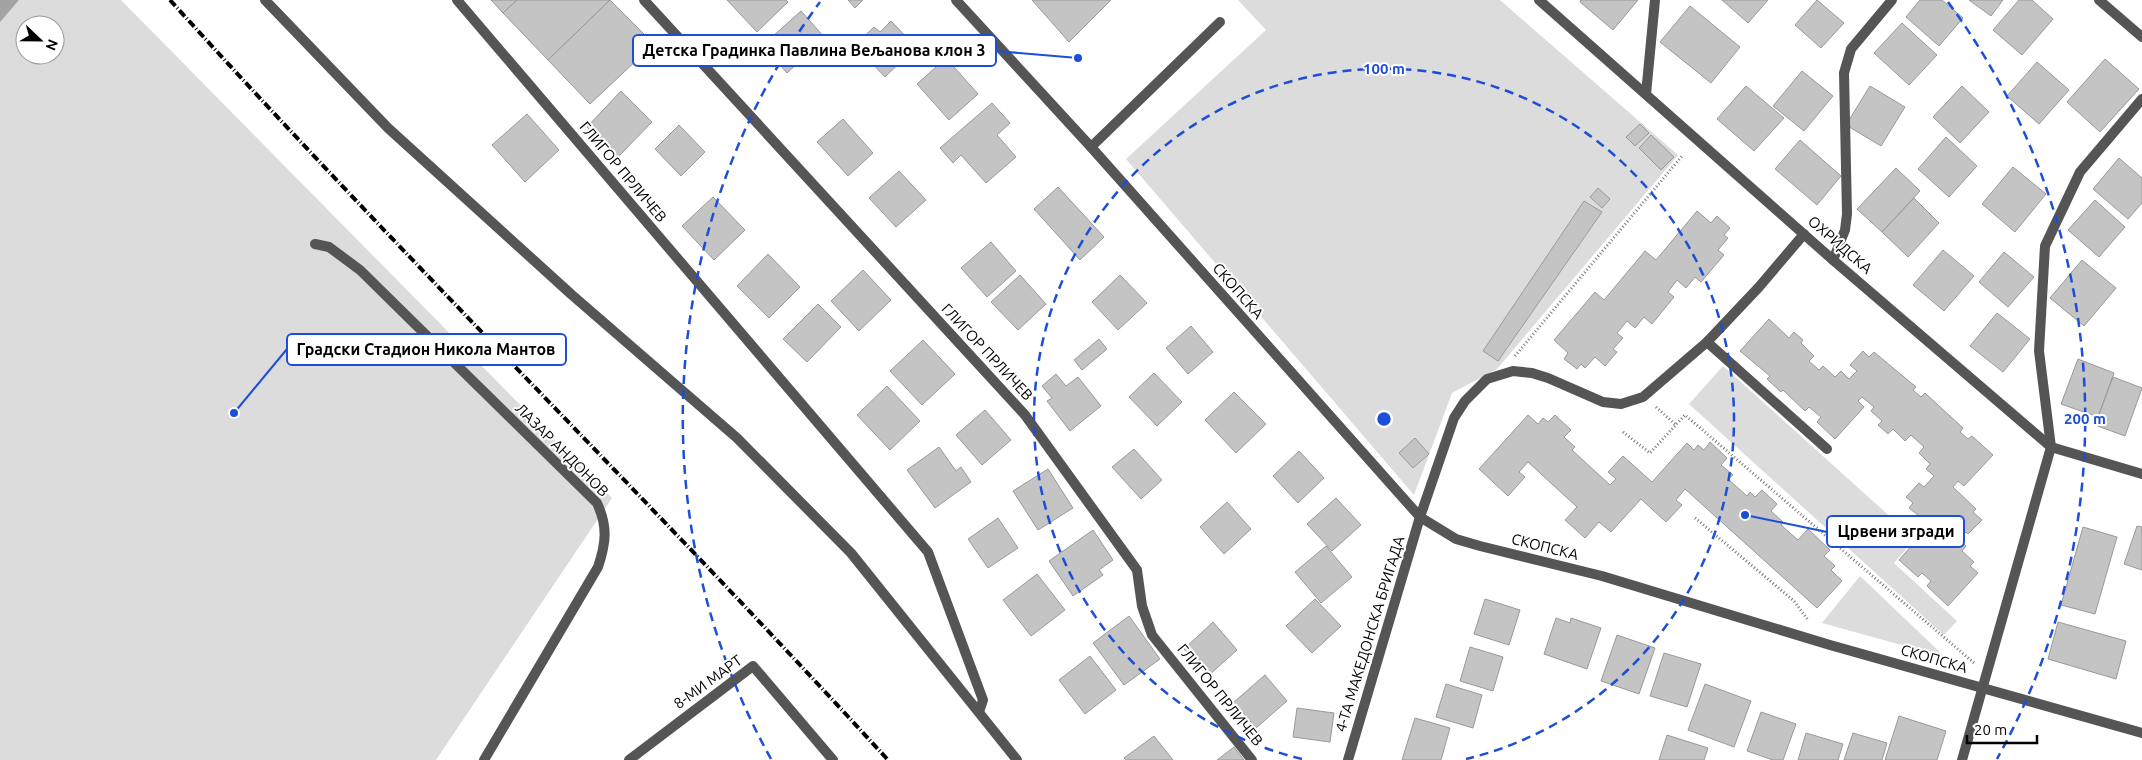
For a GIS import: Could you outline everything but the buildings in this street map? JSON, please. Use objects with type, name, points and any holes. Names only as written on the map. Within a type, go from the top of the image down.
[{"type":"street","points":[[265,0],[388,128],[572,295],[736,438],[851,553],[1017,760]]},
{"type":"street","name":"ГЛИГОР ПРЛИЧЕВ","points":[[457,0],[928,552],[984,700],[979,712]]},
{"type":"street","name":"ГЛИГОР ПРЛИЧЕВ","points":[[644,0],[1025,415],[1136,570],[1142,606],[1152,635],[1252,760]]},
{"type":"street","name":"СКОПСКА","points":[[956,0],[1091,147],[1420,518],[1456,539],[1620,581],[1982,689],[2142,733]]},
{"type":"street","name":"ОХРИДСКА","points":[[1539,0],[1833,260],[2051,447],[2142,474]]},
{"type":"street","points":[[1646,94],[1655,0]]},
{"type":"street","points":[[1833,260],[1845,230],[1847,214],[1844,73],[1851,49],[1892,0]]},
{"type":"street","points":[[2099,0],[2142,37]]},
{"type":"street","points":[[1091,147],[1220,22]]},
{"type":"street","points":[[1962,760],[2051,447],[2040,351],[2045,246],[2080,172],[2142,99]]},
{"type":"street","points":[[1514,371],[1532,373],[1548,378],[1602,402],[1621,404],[1643,397],[1707,342],[1760,287],[1804,234]]},
{"type":"street","name":"ЛАЗАР АНДОНОВ","points":[[315,244],[329,248],[360,270],[597,503],[603,516],[607,533],[598,567],[484,760]]},
{"type":"street","points":[[1707,342],[1827,449]]},
{"type":"street","name":"4-ТА МАКЕДОНСКА БРИГАДА","points":[[1348,760],[1420,518],[1454,418],[1462,406],[1487,379],[1514,371]]},
{"type":"street","name":"8-МИ МАРТ","points":[[629,760],[753,666],[833,760]]},
{"type":"path","points":[[1514,371],[1515,354],[1682,156]]},
{"type":"path","points":[[1643,397],[1676,424]]},
{"type":"path","points":[[1623,432],[1650,453],[1685,415],[1972,662]]},
{"type":"path","points":[[1695,518],[1794,602],[1810,622]]},
{"type":"shaded area","points":[[0,0],[121,0],[612,498],[436,760],[0,760]]},
{"type":"shaded area","points":[[0,0],[19,0],[0,22]]},
{"type":"shaded area","points":[[1238,0],[1500,0],[1678,155],[1497,369],[1452,393],[1414,495],[1126,159],[1266,30]]},
{"type":"shaded area","points":[[1723,366],[1915,539],[1894,563],[1957,621],[1944,635],[1689,404]]},
{"type":"shaded area","points":[[1860,576],[1945,657],[1822,623]]},
{"type":"railway","points":[[170,0],[348,192],[710,569],[888,760]]},
{"type":"place","name":"Детска Градинка Павлина Вељанова клон 3","points":[[1078,58]]},
{"type":"place","name":"Градски Стадион Никола Мантов","points":[[234,413]]},
{"type":"place","name":"Црвени згради","points":[[1745,515]]}]
